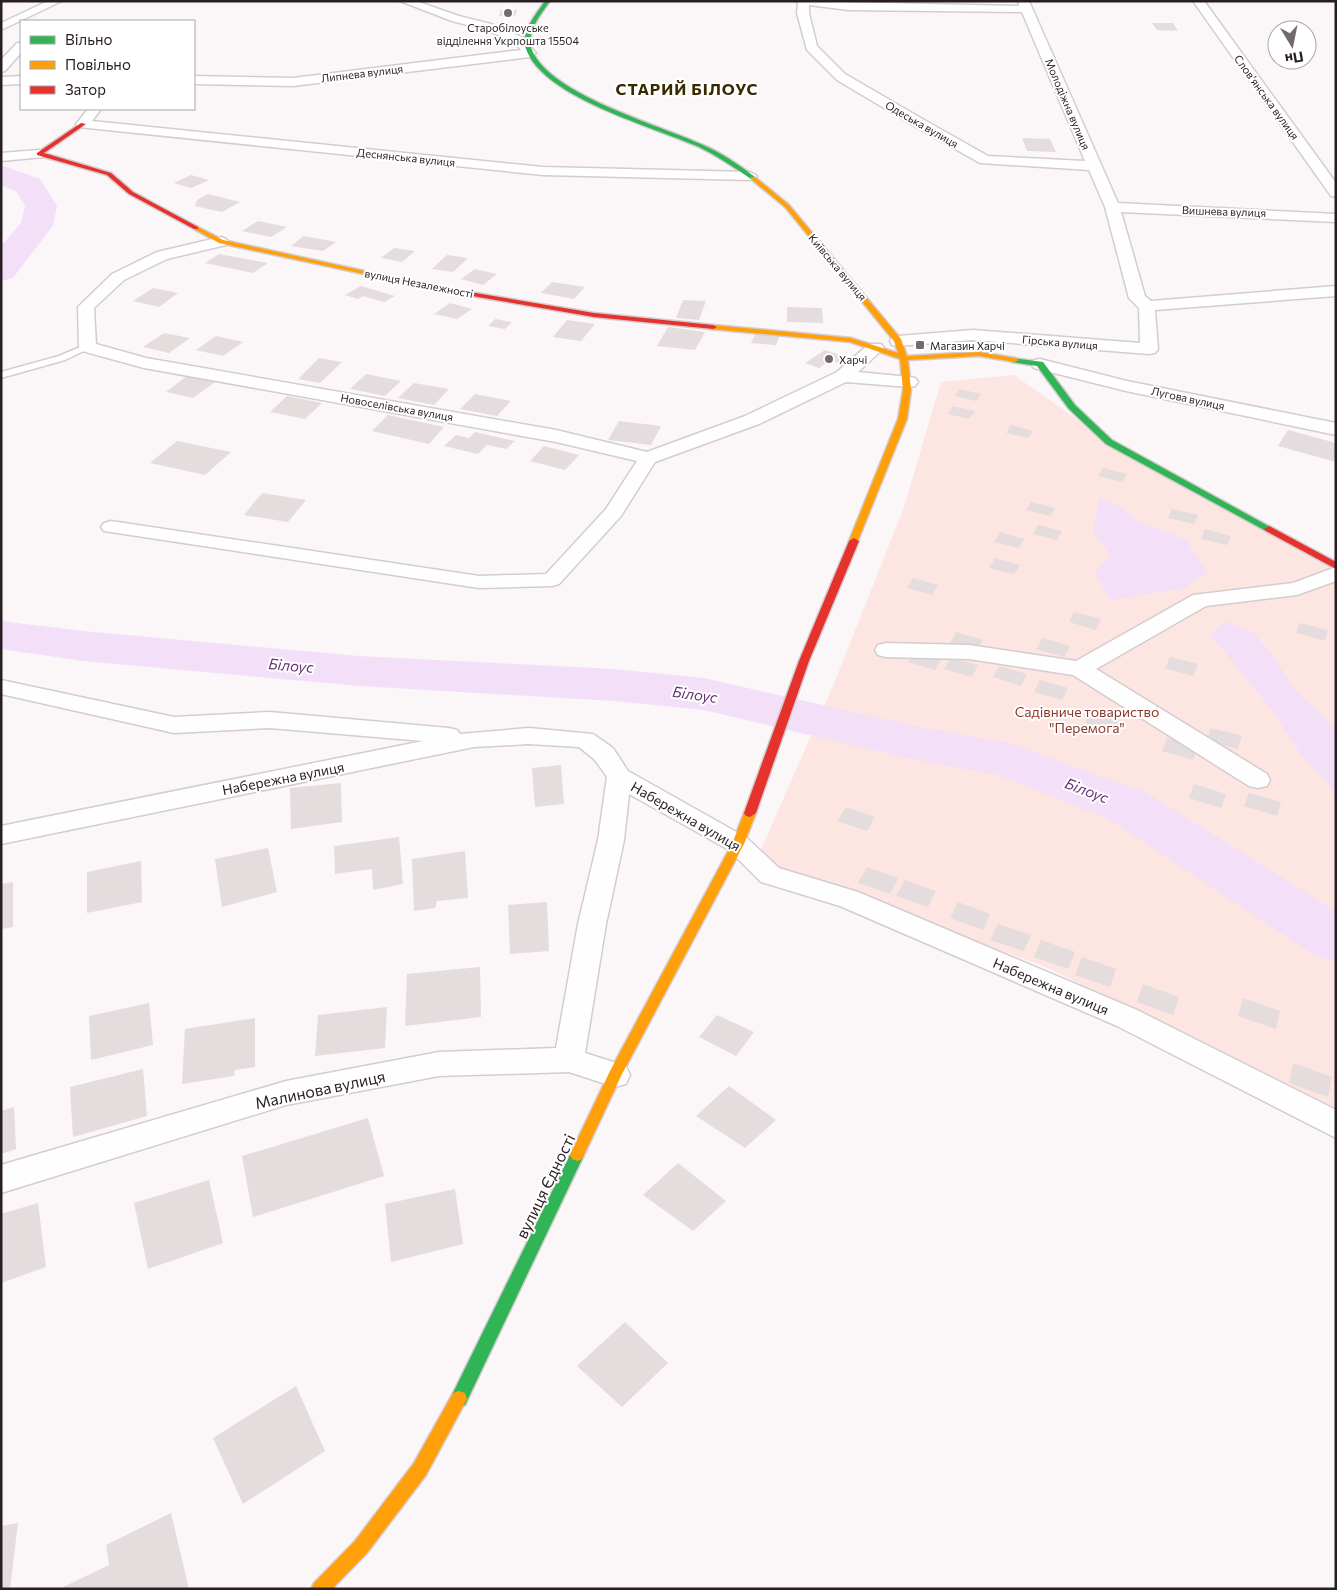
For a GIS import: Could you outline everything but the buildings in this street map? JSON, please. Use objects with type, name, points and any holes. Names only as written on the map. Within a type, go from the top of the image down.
[{"type":"main road","points":[[530,53],[528,44],[531,27],[548,1]]},
{"type":"main road","name":"Київська вулиця","points":[[530,53],[543,70],[562,84],[601,104],[689,140],[750,176],[787,206],[898,341],[906,358],[909,399],[904,420],[804,661],[765,775]]},
{"type":"main road","points":[[39,154],[83,124]]},
{"type":"main road","name":"вулиця Незалежності","points":[[39,154],[108,174],[131,193],[221,242],[431,287],[594,315],[851,340],[906,358]]},
{"type":"main road","points":[[906,358],[979,354],[1040,364],[1072,407],[1109,442],[1336,566]]},
{"type":"main road","name":"вулиця Єдності","points":[[320,1589],[361,1547],[420,1469],[471,1378],[615,1075],[738,844],[765,775]]},
{"type":"street","points":[[1,27],[57,1]]},
{"type":"street","points":[[405,1],[456,19],[487,26],[518,39],[530,53]]},
{"type":"street","points":[[803,1],[848,7],[1025,5]]},
{"type":"street","name":"Одеська вулиця","points":[[803,1],[803,13],[811,46],[841,77],[985,160],[1095,166]]},
{"type":"street","name":"Словʼянська вулиця","points":[[1198,1],[1336,192]]},
{"type":"street","name":"Молодіжна вулиця","points":[[1025,5],[1112,207],[1137,298],[1148,306]]},
{"type":"street","points":[[1,31],[18,33]]},
{"type":"street","points":[[1,68],[20,47]]},
{"type":"street","name":"Липнева вулиця","points":[[195,80],[293,82],[530,53]]},
{"type":"street","points":[[1,81],[20,80]]},
{"type":"street","points":[[83,124],[95,110]]},
{"type":"street","name":"Деснянська вулиця","points":[[83,124],[543,171],[750,176]]},
{"type":"street","points":[[1,157],[39,154]]},
{"type":"street","name":"Вишнева вулиця","points":[[1112,207],[1336,218]]},
{"type":"street","points":[[88,347],[86,307],[118,277],[162,255],[221,242]]},
{"type":"street","points":[[1148,306],[1336,291]]},
{"type":"street","name":"Гірська вулиця","points":[[898,341],[973,335],[1149,349],[1148,306]]},
{"type":"street","name":"Новоселівська вулиця","points":[[88,347],[144,363],[556,436],[648,458]]},
{"type":"street","points":[[111,527],[479,582],[552,580],[614,512],[648,458],[752,420],[843,376],[875,348]]},
{"type":"street","name":"Лугова вулиця","points":[[1040,364],[1126,386],[1336,429]]},
{"type":"street","points":[[843,376],[909,382]]},
{"type":"street","points":[[1079,669],[1201,600],[1297,589],[1336,574]]},
{"type":"street","points":[[886,650],[969,652],[1079,669],[1258,780]]},
{"type":"street","points":[[1,687],[174,725],[270,720],[474,739]]},
{"type":"street","name":"Набережна вулиця","points":[[1,835],[474,739],[529,736],[584,740],[604,754],[619,777],[738,844],[770,874],[849,899],[1127,1018],[1336,1125]]},
{"type":"street","points":[[570,1060],[592,924],[612,840],[619,777]]},
{"type":"street","name":"Малинова вулиця","points":[[1,1179],[286,1093],[439,1064],[570,1060],[615,1075]]},
{"type":"lane","points":[[1,375],[17,372],[88,347]]},
{"type":"green space","name":"Садівниче товариство \"Перемога\"","points":[[1014,375],[1109,442],[1336,565],[1336,1111],[1046,967],[756,861],[835,681],[903,510],[941,382]]},
{"type":"shaded area","points":[[1099,498],[1118,505],[1137,521],[1186,540],[1207,572],[1182,589],[1110,600],[1095,573],[1110,555],[1093,531]]},
{"type":"shaded area","points":[[1226,621],[1255,634],[1274,657],[1295,690],[1336,728],[1336,800],[1331,787],[1301,755],[1275,714],[1210,634]]},
{"type":"waterway","name":"Білоус","points":[[1,174],[29,186],[41,206],[37,225],[1,271]]},
{"type":"waterway","name":"Білоус","points":[[1,635],[83,646],[359,671],[614,685],[704,694],[906,741],[1012,761],[1128,806],[1336,940]]},
{"type":"traffic: fast","points":[[548,1],[533,24],[529,36],[529,49],[538,65],[576,93],[628,117],[709,150],[753,178]]},
{"type":"traffic: fast","points":[[1015,360],[1040,364],[1072,407],[1109,442],[1269,529]]},
{"type":"traffic: fast","points":[[459,1399],[577,1155]]},
{"type":"traffic: slow","points":[[753,178],[787,206],[898,341],[904,359],[907,375],[906,405],[898,434],[854,541]]},
{"type":"traffic: slow","points":[[196,228],[221,242],[443,289]]},
{"type":"traffic: slow","points":[[713,327],[851,340],[906,358],[979,354],[1015,360]]},
{"type":"traffic: slow","points":[[577,1155],[615,1075],[738,844],[750,813]]},
{"type":"traffic: slow","points":[[320,1589],[361,1547],[420,1469],[459,1399]]},
{"type":"traffic: jam","points":[[83,124],[39,154],[109,174],[131,193],[196,228]]},
{"type":"traffic: jam","points":[[443,289],[594,315],[713,327]]},
{"type":"traffic: jam","points":[[1269,529],[1336,566]]},
{"type":"traffic: jam","points":[[750,813],[804,661],[854,541]]},
{"type":"place","name":"Старобілоуське відділення Укрпошта 15504","points":[[508,13]]},
{"type":"place","name":"Магазин Харчі","points":[[920,345]]},
{"type":"place","name":"Харчі","points":[[829,359]]},
{"type":"district","name":"СТАРИЙ БІЛОУС","points":[[687,88]]}]
